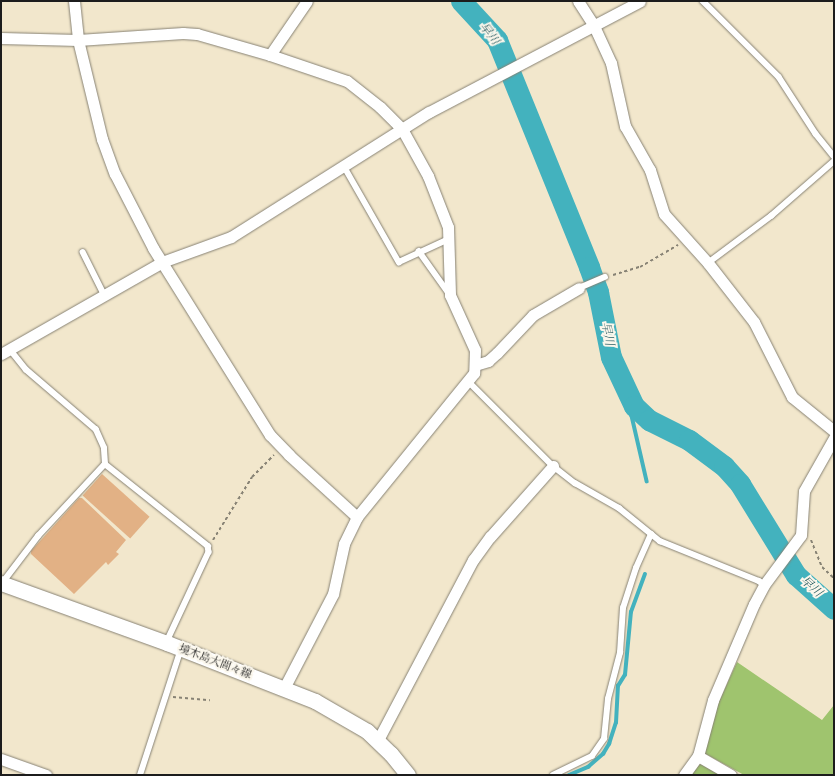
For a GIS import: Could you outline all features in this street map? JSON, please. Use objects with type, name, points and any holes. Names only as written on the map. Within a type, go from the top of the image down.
[{"type":"main road","name":"境木島大間々線","points":[[2,583],[167,643],[284,688],[353,721],[378,740],[408,775]]},
{"type":"street","points":[[74,1],[78,40],[102,139],[115,174],[162,262],[270,434],[281,447],[357,517]]},
{"type":"street","points":[[270,55],[307,1]]},
{"type":"street","points":[[578,1],[594,26],[611,63],[625,126],[650,170],[664,214],[708,263],[754,322],[788,393],[834,431]]},
{"type":"street","points":[[5,352],[162,262],[231,236],[402,128],[491,78],[640,1]]},
{"type":"street","points":[[1,38],[78,40],[182,33],[197,34],[270,55],[347,81],[380,107],[402,128],[428,176],[448,227],[450,295],[475,350],[475,366],[469,382],[357,517],[348,533],[331,599],[284,688]]},
{"type":"street","points":[[475,366],[488,360],[497,353],[536,313],[579,288]]},
{"type":"street","points":[[684,775],[698,756],[713,700],[764,585],[798,540],[803,524],[804,491],[834,438]]},
{"type":"street","points":[[378,740],[473,560],[490,537],[553,466]]},
{"type":"street","points":[[698,756],[731,775]]},
{"type":"street","points":[[1,759],[42,774]]},
{"type":"lane","points":[[703,1],[779,77],[816,134],[834,156]]},
{"type":"lane","points":[[708,263],[771,216],[834,161]]},
{"type":"lane","points":[[344,166],[400,262],[449,239]]},
{"type":"lane","points":[[83,252],[104,294]]},
{"type":"lane","points":[[419,252],[450,295]]},
{"type":"lane","points":[[579,288],[605,277]]},
{"type":"lane","points":[[2,583],[7,574],[38,536],[105,464],[104,448],[96,430],[5,352]]},
{"type":"lane","points":[[469,382],[553,466],[576,483],[619,508],[668,546],[759,581],[764,585]]},
{"type":"lane","points":[[105,464],[208,546],[209,552],[167,643]]},
{"type":"lane","points":[[552,775],[592,756],[604,739],[608,699],[620,653],[623,608],[636,568],[652,534]]},
{"type":"lane","points":[[140,775],[181,649]]},
{"type":"path","points":[[605,277],[640,266],[686,238]]},
{"type":"path","points":[[208,546],[252,477],[281,447]]},
{"type":"path","points":[[810,536],[822,567],[834,578]]},
{"type":"path","points":[[166,696],[210,700]]},
{"type":"green space","points":[[737,662],[822,720],[834,705],[834,775],[744,775],[704,753],[717,706]]},
{"type":"green space","points":[[702,764],[722,775],[691,775],[699,765]]},
{"type":"building","points":[[102,474],[150,517],[130,538],[83,496]]},
{"type":"building","points":[[79,498],[82,498],[126,540],[116,552],[119,554],[108,565],[106,562],[74,594],[31,554],[31,551]]},
{"type":"waterway","name":"早川","points":[[461,1],[497,40],[589,267],[598,292],[611,357],[634,406],[649,420],[689,440],[724,466],[740,484],[796,575],[834,609]]},
{"type":"waterway","points":[[634,406],[632,416],[647,481]]},
{"type":"waterway","points":[[569,775],[588,767],[603,754],[609,744],[616,723],[618,686],[625,675],[631,612],[645,574]]}]
